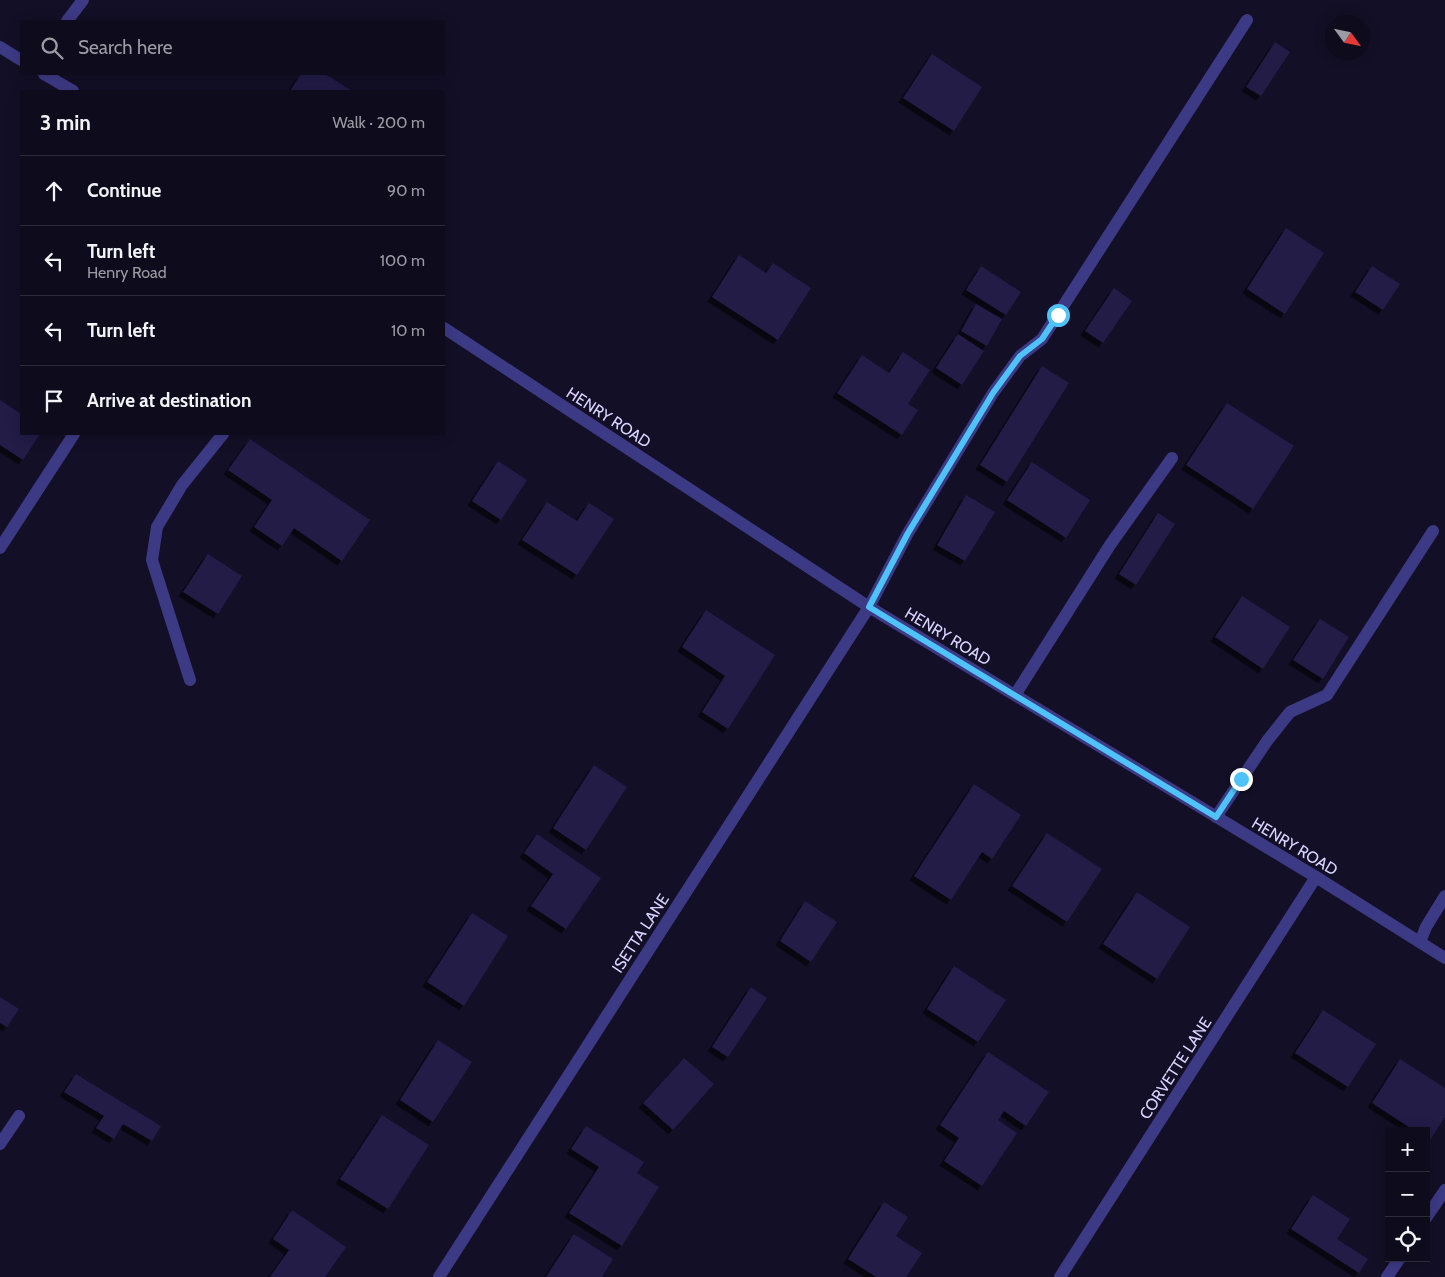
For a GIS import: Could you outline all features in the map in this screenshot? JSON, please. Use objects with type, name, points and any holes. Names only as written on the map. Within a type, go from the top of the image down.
[{"type":"street","points":[[68,20],[83,0]]},
{"type":"street","name":"ISETTA LANE","points":[[439,1277],[869,607],[908,533],[993,393],[1020,356],[1042,339],[1247,20]]},
{"type":"street","points":[[0,47],[20,59]]},
{"type":"street","points":[[46,75],[71,90]]},
{"type":"street","name":"HENRY ROAD","points":[[445,329],[869,607],[1316,877],[1445,958]]},
{"type":"street","points":[[0,548],[73,435]]},
{"type":"street","points":[[190,680],[152,560],[157,527],[182,485],[221,435]]},
{"type":"street","points":[[1015,695],[1110,545],[1172,458]]},
{"type":"street","points":[[1216,817],[1267,741],[1290,712],[1327,695],[1433,531]]},
{"type":"street","name":"CORVETTE LANE","points":[[1060,1277],[1316,877]]},
{"type":"street","points":[[1420,942],[1426,927],[1445,896]]},
{"type":"street","points":[[0,1144],[19,1116]]},
{"type":"street","points":[[1427,1217],[1445,1190]]},
{"type":"street","points":[[1387,1277],[1397,1262]]},
{"type":"building","points":[[1275,42],[1290,52],[1261,96],[1246,87]]},
{"type":"building","points":[[932,54],[982,87],[954,131],[903,98]]},
{"type":"building","points":[[300,75],[327,75],[350,90],[291,90]]},
{"type":"building","points":[[1286,228],[1324,253],[1285,314],[1247,289]]},
{"type":"building","points":[[739,255],[766,273],[773,263],[811,288],[778,340],[712,297]]},
{"type":"building","points":[[981,266],[1021,292],[1006,315],[966,290]]},
{"type":"building","points":[[1372,266],[1400,284],[1383,310],[1355,292]]},
{"type":"building","points":[[1114,288],[1132,301],[1103,343],[1085,331]]},
{"type":"building","points":[[976,304],[1002,319],[987,346],[961,331]]},
{"type":"building","points":[[958,334],[984,351],[962,385],[936,368]]},
{"type":"building","points":[[903,352],[930,370],[908,404],[918,410],[902,435],[837,393],[862,355],[889,373]]},
{"type":"building","points":[[1042,366],[1069,383],[1007,482],[980,465]]},
{"type":"building","points":[[0,400],[20,413],[20,435],[39,435],[23,460],[0,445]]},
{"type":"building","points":[[1227,403],[1294,446],[1253,509],[1186,465]]},
{"type":"building","points":[[250,439],[370,520],[342,561],[294,528],[282,546],[254,527],[272,500],[228,470]]},
{"type":"building","points":[[498,461],[527,480],[501,520],[472,501]]},
{"type":"building","points":[[1032,462],[1090,500],[1066,538],[1007,500]]},
{"type":"building","points":[[966,495],[995,512],[965,561],[937,545]]},
{"type":"building","points":[[547,502],[577,521],[589,503],[614,519],[577,575],[522,540]]},
{"type":"building","points":[[1158,513],[1175,524],[1136,585],[1119,574]]},
{"type":"building","points":[[208,554],[242,576],[218,614],[183,592]]},
{"type":"building","points":[[1242,596],[1290,627],[1263,669],[1215,637]]},
{"type":"building","points":[[706,610],[775,655],[728,729],[702,712],[725,676],[682,647]]},
{"type":"building","points":[[1320,619],[1349,637],[1323,679],[1293,660]]},
{"type":"building","points":[[594,765],[627,787],[586,850],[553,828]]},
{"type":"building","points":[[974,784],[1021,815],[992,859],[982,852],[951,900],[914,876]]},
{"type":"building","points":[[1047,833],[1102,869],[1067,922],[1012,886]]},
{"type":"building","points":[[537,834],[601,878],[566,929],[531,906],[553,874],[524,853]]},
{"type":"building","points":[[1137,892],[1190,927],[1157,979],[1103,944]]},
{"type":"building","points":[[805,901],[837,922],[811,962],[780,941]]},
{"type":"building","points":[[472,913],[508,936],[464,1006],[427,982]]},
{"type":"building","points":[[954,966],[1006,1000],[978,1042],[927,1009]]},
{"type":"building","points":[[751,987],[767,998],[728,1057],[712,1047]]},
{"type":"building","points":[[0,997],[19,1009],[7,1027],[0,1023]]},
{"type":"building","points":[[1323,1010],[1376,1044],[1348,1087],[1295,1053]]},
{"type":"building","points":[[438,1040],[472,1062],[433,1122],[400,1100]]},
{"type":"building","points":[[988,1052],[1049,1092],[1026,1126],[1004,1111],[998,1120],[1017,1133],[982,1186],[944,1161],[959,1138],[940,1125]]},
{"type":"building","points":[[684,1058],[714,1084],[673,1130],[643,1103]]},
{"type":"building","points":[[1400,1059],[1445,1088],[1445,1117],[1430,1140],[1430,1127],[1409,1127],[1372,1103]]},
{"type":"building","points":[[76,1074],[161,1126],[152,1141],[123,1124],[114,1139],[96,1128],[104,1116],[64,1092]]},
{"type":"building","points":[[382,1115],[429,1145],[388,1209],[340,1179]]},
{"type":"building","points":[[586,1126],[644,1162],[637,1173],[659,1187],[622,1246],[569,1213],[599,1167],[571,1149]]},
{"type":"building","points":[[1313,1195],[1350,1219],[1337,1239],[1368,1259],[1359,1273],[1291,1229]]},
{"type":"building","points":[[884,1202],[908,1217],[896,1236],[922,1253],[906,1277],[876,1277],[848,1259]]},
{"type":"building","points":[[292,1210],[346,1247],[325,1277],[270,1277],[289,1250],[273,1239]]},
{"type":"building","points":[[574,1234],[613,1259],[602,1277],[546,1277]]},
{"type":"route","points":[[1058,315],[1042,339],[1020,356],[993,393],[908,533],[869,607],[1216,817],[1241,779]]}]
